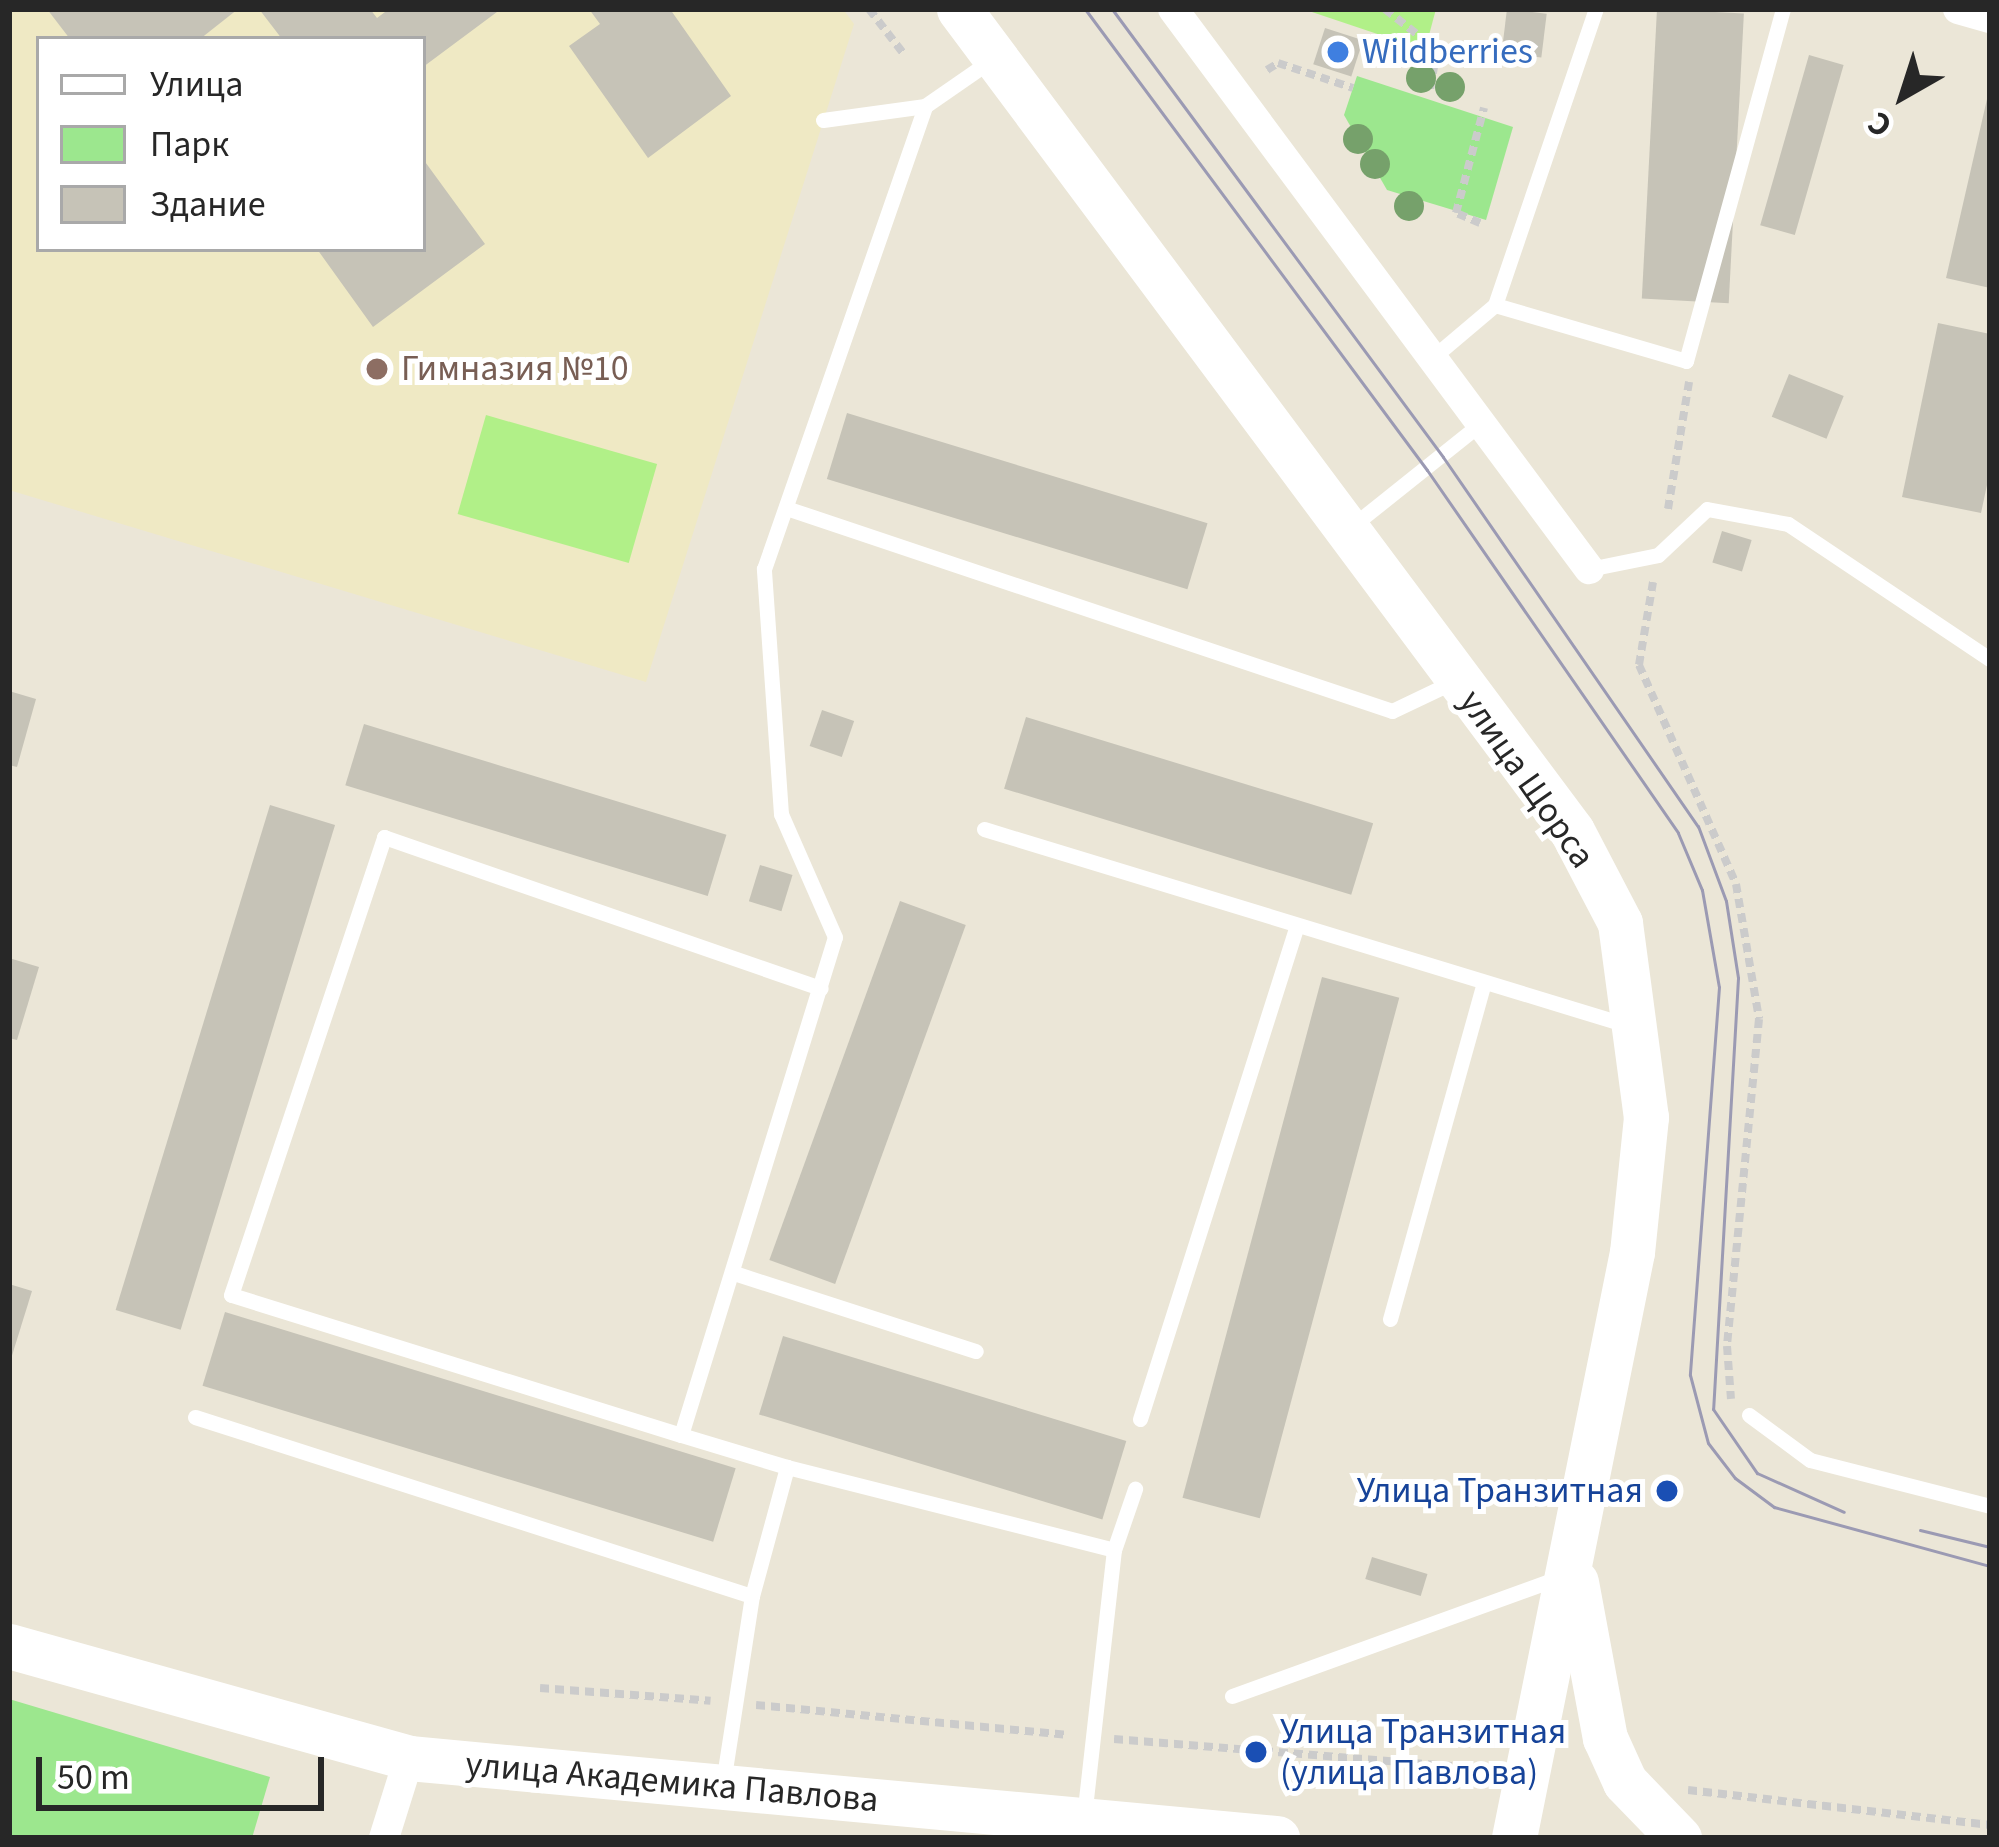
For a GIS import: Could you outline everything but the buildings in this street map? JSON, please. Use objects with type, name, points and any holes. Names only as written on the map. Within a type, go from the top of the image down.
[{"type":"main road","name":"улица Щорса","points":[[959,9],[1348,528],[1582,850],[1620,923],[1639,1028],[1646,1117],[1632,1252],[1514,1838]]},
{"type":"main road","points":[[1571,1567],[1605,1738],[1625,1782],[1679,1838]]},
{"type":"main road","name":"улица Академика Павлова","points":[[9,1646],[410,1758],[723,1786],[915,1820],[1084,1817],[1277,1838]]},
{"type":"street","points":[[1174,9],[1589,569]]},
{"type":"street","points":[[1958,9],[1990,18]]},
{"type":"street","points":[[384,1838],[410,1758]]},
{"type":"lane","points":[[1431,358],[1495,305],[1595,9]]},
{"type":"lane","points":[[1495,305],[1686,361],[1784,9]]},
{"type":"lane","points":[[823,120],[925,106],[995,57]]},
{"type":"lane","points":[[681,1435],[835,937],[781,814],[764,569],[925,106]]},
{"type":"lane","points":[[1348,528],[1479,425]]},
{"type":"lane","points":[[786,508],[1392,710],[1458,680]]},
{"type":"lane","points":[[1589,569],[1658,555],[1707,509],[1788,524],[1990,659]]},
{"type":"lane","points":[[984,829],[1483,985],[1639,1028]]},
{"type":"lane","points":[[821,988],[384,837],[231,1294],[787,1467],[1114,1550]]},
{"type":"lane","points":[[1140,1419],[1296,928]]},
{"type":"lane","points":[[1390,1319],[1483,985]]},
{"type":"lane","points":[[734,1273],[976,1351]]},
{"type":"lane","points":[[1749,1415],[1810,1460],[1990,1506]]},
{"type":"lane","points":[[195,1417],[752,1596]]},
{"type":"lane","points":[[723,1786],[752,1596],[787,1467]]},
{"type":"lane","points":[[1084,1817],[1114,1550],[1135,1489]]},
{"type":"lane","points":[[1232,1696],[1571,1567]]},
{"type":"path","points":[[869,9],[904,53]]},
{"type":"path","points":[[1385,9],[1437,50],[1430,89]]},
{"type":"path","points":[[1267,70],[1278,63],[1352,88]]},
{"type":"path","points":[[1480,223],[1456,213],[1484,108]]},
{"type":"path","points":[[1692,340],[1689,409],[1639,665],[1736,884],[1759,1018],[1727,1346],[1732,1409]]},
{"type":"path","points":[[540,1688],[1528,1772]]},
{"type":"path","points":[[1625,1782],[1990,1826]]},
{"type":"shaded area","name":"Гимназия №10","points":[[9,9],[843,9],[854,24],[646,682],[9,490]]},
{"type":"green space","points":[[1303,9],[1436,9],[1425,50]]},
{"type":"green space","points":[[1357,76],[1513,127],[1486,220],[1387,190],[1344,115]]},
{"type":"green space","points":[[486,415],[657,464],[629,563],[458,514]]},
{"type":"green space","points":[[9,1699],[270,1777],[252,1838],[9,1838]]},
{"type":"tram line","points":[[1085,9],[1427,470],[1678,833],[1702,890],[1719,987],[1690,1375],[1708,1443],[1735,1478],[1774,1507],[1990,1566]]},
{"type":"tram line","points":[[1112,9],[1443,457],[1698,826],[1726,901],[1738,978],[1713,1409],[1757,1473],[1844,1512]]},
{"type":"tram line","points":[[1920,1530],[1990,1547]]},
{"type":"place","name":"Wildberries","points":[[1338,52]]},
{"type":"place","name":"Гимназия №10","points":[[377,369]]},
{"type":"place","name":"Улица Транзитная","points":[[1667,1491]]},
{"type":"place","name":"Улица Транзитная (улица Павлова)","points":[[1256,1752]]}]
